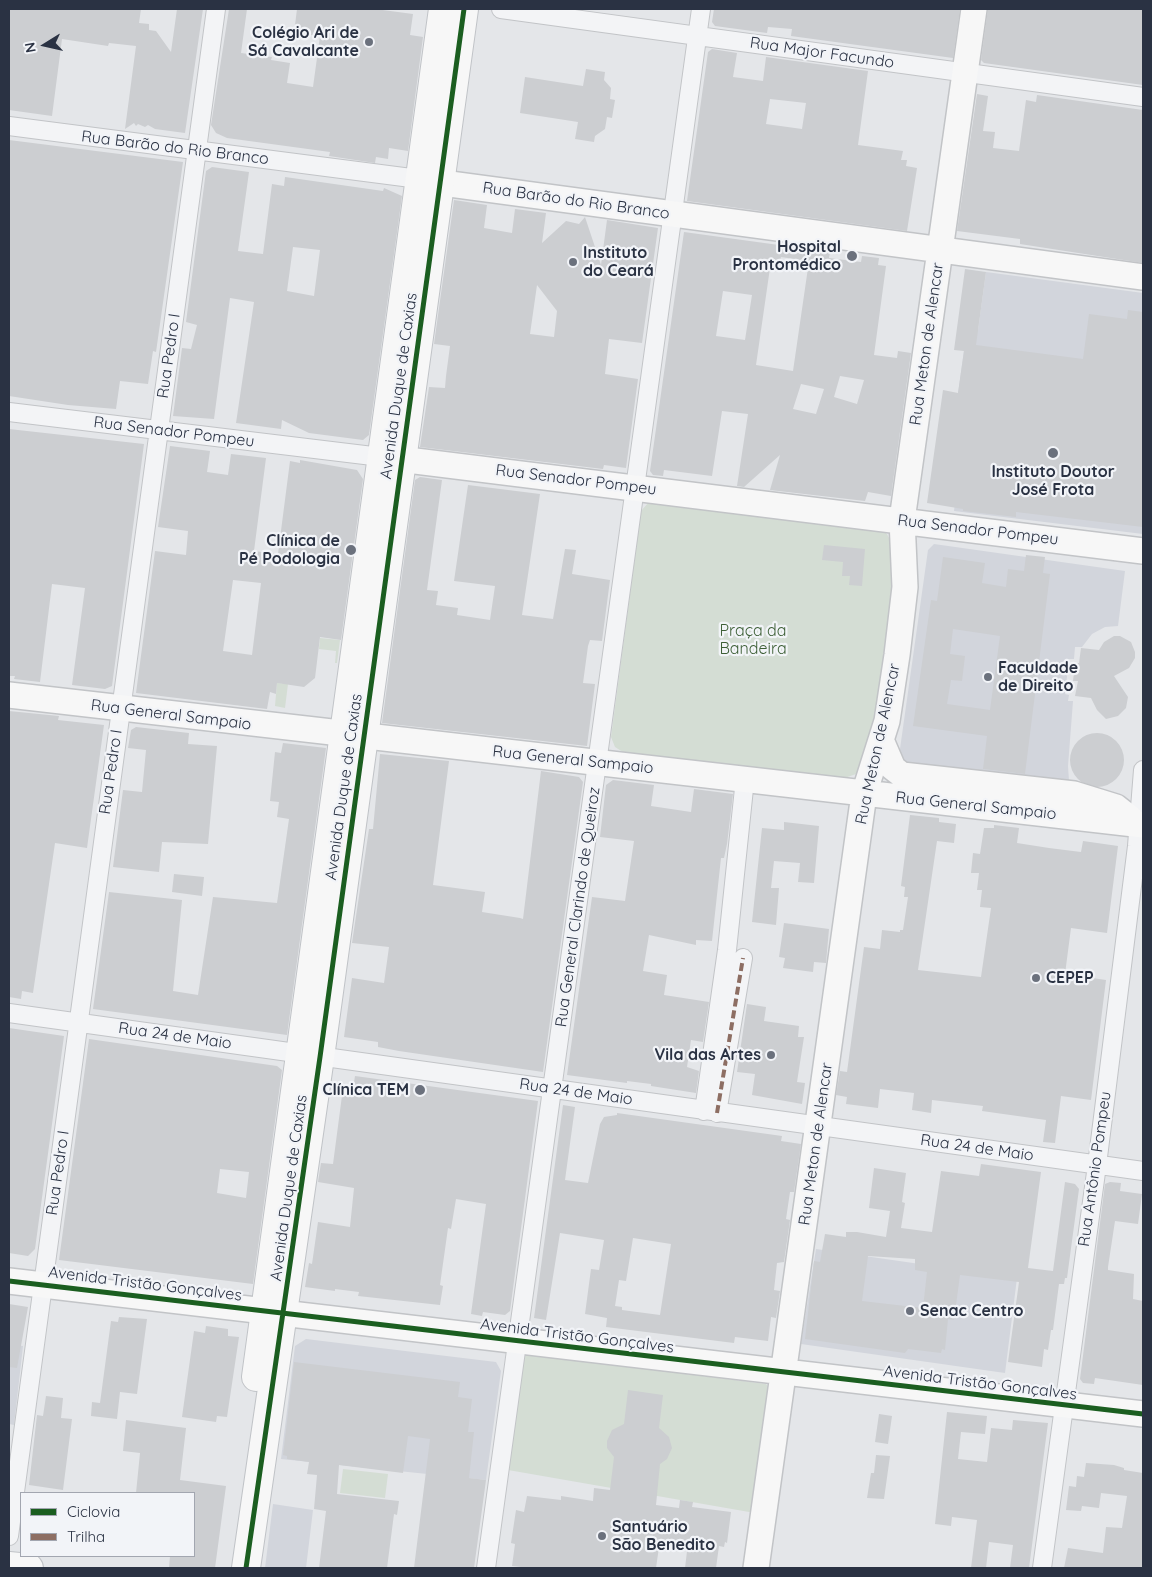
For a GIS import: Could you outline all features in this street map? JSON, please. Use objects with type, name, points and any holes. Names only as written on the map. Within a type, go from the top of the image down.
[{"type":"main road","name":"Avenida Duque de Caxias","points":[[246,1568],[275,1311],[429,181],[443,9]]},
{"type":"main road","name":"Avenida Duque de Caxias","points":[[429,181],[464,9]]},
{"type":"main road","name":"Avenida Duque de Caxias","points":[[230,1568],[275,1311]]},
{"type":"main road","points":[[9,1566],[29,1568]]},
{"type":"street","name":"Rua Pedro I","points":[[9,1536],[216,9]]},
{"type":"street","name":"Rua Major Facundo","points":[[501,9],[1143,97]]},
{"type":"street","name":"Rua General Clarindo de Queiroz","points":[[486,1568],[701,9]]},
{"type":"street","name":"Rua Meton de Alencar","points":[[756,1568],[864,794],[887,721],[897,655],[905,587],[902,520],[974,9]]},
{"type":"street","name":"Rua Barão do Rio Branco","points":[[9,126],[1143,277]]},
{"type":"street","name":"Rua Senador Pompeu","points":[[9,412],[1143,550]]},
{"type":"street","name":"Rua General Sampaio","points":[[9,695],[598,764],[1141,824]]},
{"type":"street","points":[[881,740],[893,768],[902,775],[1074,794],[1116,807],[1141,824]]},
{"type":"street","name":"Rua Antônio Pompeu","points":[[1042,1568],[1141,824],[1143,770]]},
{"type":"street","points":[[711,1112],[745,779]]},
{"type":"street","points":[[711,1112],[743,958]]},
{"type":"street","name":"Rua 24 de Maio","points":[[9,1013],[1143,1171]]},
{"type":"street","name":"Avenida Tristão Gonçalves","points":[[9,1281],[1143,1414]]},
{"type":"shaded area","name":"Instituto Doutor José Frota","points":[[986,272],[1143,293],[1143,534],[954,511],[969,395],[958,393],[967,329],[978,330]]},
{"type":"shaded area","name":"Faculdade de Direito","points":[[934,544],[1125,571],[1118,626],[1105,627],[1092,634],[1082,647],[1075,647],[1074,659],[1069,659],[1065,694],[1069,695],[1068,701],[1073,701],[1068,766],[1069,781],[904,764],[899,756],[928,550]]},
{"type":"shaded area","name":"Senac Centro","points":[[816,1249],[1017,1278],[1005,1373],[801,1344]]},
{"type":"shaded area","points":[[306,1339],[496,1362],[501,1371],[486,1480],[281,1459],[295,1346]]},
{"type":"shaded area","points":[[9,1344],[23,1346],[14,1425],[9,1424]]},
{"type":"shaded area","points":[[273,1504],[313,1510],[306,1568],[265,1568]]},
{"type":"green space","name":"Praça da Bandeira","points":[[649,502],[881,529],[887,534],[892,544],[895,595],[889,666],[863,766],[856,774],[839,780],[626,754],[615,747],[611,737],[641,511]]},
{"type":"green space","points":[[320,638],[340,640],[337,663],[335,663],[336,651],[319,649]]},
{"type":"green space","points":[[277,683],[288,684],[285,708],[275,706]]},
{"type":"green space","points":[[527,1354],[766,1384],[770,1389],[755,1513],[508,1470],[524,1357]]},
{"type":"green space","points":[[343,1469],[388,1474],[385,1498],[340,1493]]},
{"type":"building","points":[[9,9],[141,9],[139,23],[149,24],[149,30],[156,31],[171,52],[177,9],[203,9],[185,133],[155,129],[148,125],[145,127],[138,124],[136,126],[134,123],[125,129],[136,46],[109,43],[108,46],[62,39],[52,116],[9,110]]},
{"type":"building","points":[[229,9],[247,9],[241,53],[272,57],[271,60],[290,63],[287,83],[313,87],[320,36],[294,33],[297,9],[375,9],[413,14],[410,35],[423,37],[408,151],[389,148],[388,159],[376,157],[375,163],[329,156],[330,152],[227,138],[216,133],[211,125]]},
{"type":"building","points":[[714,9],[960,9],[953,58],[791,36],[792,29],[768,27],[767,33],[715,26],[712,22]]},
{"type":"building","points":[[988,9],[1143,9],[1143,85],[984,63],[981,60]]},
{"type":"building","points":[[712,49],[737,53],[733,77],[763,81],[766,57],[868,71],[858,145],[903,151],[901,160],[907,160],[906,166],[917,168],[907,231],[687,201],[708,52]],"holes":[[[770,99],[806,103],[802,129],[766,124]]]},
{"type":"building","points":[[586,69],[605,72],[604,80],[611,88],[610,99],[615,100],[612,118],[607,117],[605,129],[595,136],[594,142],[575,139],[578,122],[520,113],[525,77],[583,86]]},
{"type":"building","points":[[977,94],[988,96],[983,131],[995,132],[993,148],[1019,151],[1026,100],[1036,102],[1037,95],[1143,110],[1143,263],[1020,244],[1020,239],[957,231]]},
{"type":"building","points":[[9,140],[183,162],[156,352],[153,351],[148,384],[120,381],[116,409],[68,405],[9,396]]},
{"type":"building","points":[[212,167],[249,172],[238,251],[263,254],[272,184],[284,186],[285,177],[383,191],[384,188],[402,196],[369,435],[363,440],[309,433],[282,420],[281,429],[236,423],[254,302],[230,298],[214,419],[173,416],[182,348],[191,349],[197,325],[186,322],[206,171]],"holes":[[[293,247],[320,250],[314,296],[287,291]]]},
{"type":"building","points":[[454,200],[487,205],[484,228],[512,233],[515,209],[546,213],[542,243],[566,221],[579,224],[585,217],[601,265],[607,220],[658,228],[642,343],[609,339],[605,374],[638,379],[626,468],[604,465],[603,469],[420,447],[429,387],[445,388],[450,346],[434,344]],"holes":[[[537,285],[557,311],[554,337],[530,334]]]},
{"type":"building","points":[[684,232],[830,252],[829,258],[861,262],[862,256],[879,258],[878,265],[886,266],[874,355],[897,358],[898,351],[911,353],[891,496],[868,492],[865,501],[770,490],[780,455],[744,487],[737,486],[748,414],[722,411],[712,476],[664,470],[663,476],[653,475],[650,471]],"holes":[[[781,257],[809,261],[793,371],[756,365],[771,261],[780,262]],[[723,291],[752,295],[745,340],[716,336]],[[840,376],[864,380],[857,404],[834,397]],[[801,384],[824,389],[816,414],[793,409]]]},
{"type":"building","name":"Instituto Doutor José Frota","points":[[965,269],[986,272],[976,345],[1083,359],[1089,314],[1127,319],[1128,310],[1143,312],[1143,527],[1016,512],[1016,517],[963,511],[963,509],[927,503],[943,390],[958,393],[964,351],[954,350]]},
{"type":"building","points":[[9,429],[144,444],[112,686],[105,689],[72,685],[85,588],[52,584],[40,682],[14,679],[15,676],[9,676]]},
{"type":"building","points":[[170,446],[210,451],[207,472],[228,475],[231,454],[266,458],[254,551],[278,554],[290,461],[300,463],[300,460],[357,470],[363,479],[341,640],[320,637],[315,678],[304,687],[277,683],[276,694],[270,692],[267,709],[136,693],[155,551],[186,555],[188,531],[158,527]],"holes":[[[233,580],[261,583],[252,655],[223,651]]]},
{"type":"building","points":[[420,477],[442,480],[427,590],[438,591],[436,605],[458,608],[457,615],[490,620],[495,586],[454,581],[468,485],[540,494],[522,615],[553,619],[565,549],[576,550],[572,574],[610,580],[602,641],[590,640],[588,646],[583,683],[595,684],[587,746],[382,723],[415,480]]},
{"type":"building","points":[[824,545],[865,549],[862,586],[849,585],[850,576],[842,576],[843,562],[822,560]]},
{"type":"building","points":[[1026,555],[1045,557],[1043,573],[1050,574],[1025,774],[983,769],[987,736],[913,726],[931,600],[937,601],[943,557],[985,563],[982,583],[1006,587],[1008,569],[1024,571]],"holes":[[[953,629],[1000,636],[990,710],[947,704],[951,680],[962,681],[965,656],[950,654]]]},
{"type":"building","points":[[1114,636],[1120,636],[1131,642],[1135,658],[1129,668],[1114,676],[1128,697],[1126,708],[1118,716],[1106,719],[1097,710],[1091,698],[1075,696],[1078,681],[1073,681],[1075,663],[1079,663],[1081,648],[1099,650],[1104,642]]},
{"type":"building","points":[[9,711],[59,716],[58,720],[104,725],[87,848],[55,843],[33,993],[22,991],[21,999],[9,997]]},
{"type":"building","points":[[136,727],[189,733],[188,744],[217,746],[208,844],[162,842],[159,872],[113,867],[123,790],[142,792],[146,750],[128,748],[131,730]]},
{"type":"building","points":[[1097,733],[1107,735],[1116,741],[1122,750],[1124,760],[1122,770],[1116,779],[1107,785],[1097,787],[1087,785],[1078,779],[1072,770],[1070,760],[1072,750],[1078,741],[1087,735]]},
{"type":"building","points":[[283,743],[326,748],[287,1035],[93,1009],[109,892],[182,900],[173,991],[198,995],[213,897],[277,903],[289,819],[277,817],[279,802],[270,801],[275,752],[281,753]]},
{"type":"building","points":[[380,754],[449,761],[433,885],[485,892],[482,912],[523,919],[541,771],[579,777],[583,782],[543,1072],[399,1051],[378,1047],[378,1042],[344,1037],[352,978],[384,983],[389,947],[352,943],[369,829],[373,829]]},
{"type":"building","points":[[613,780],[654,785],[651,806],[691,812],[694,789],[733,794],[727,844],[724,858],[721,858],[712,941],[696,940],[696,945],[649,935],[643,971],[667,975],[664,995],[709,1002],[703,1042],[691,1040],[687,1067],[699,1071],[696,1093],[651,1086],[651,1084],[627,1081],[627,1083],[567,1075],[592,897],[625,901],[634,841],[600,837],[606,785]]},
{"type":"building","points":[[910,815],[939,818],[939,822],[956,824],[954,843],[937,841],[918,970],[981,977],[991,908],[980,907],[982,890],[977,890],[979,873],[971,873],[973,853],[980,854],[984,828],[994,828],[994,825],[1019,828],[1017,843],[1049,848],[1081,852],[1083,841],[1118,846],[1107,933],[1071,928],[1065,974],[1106,980],[1091,1100],[1061,1096],[1055,1143],[1043,1142],[1046,1120],[982,1111],[983,1106],[932,1100],[931,1113],[912,1110],[914,1093],[880,1089],[878,1108],[846,1104],[847,1097],[836,1095],[840,1071],[847,1072],[864,947],[880,949],[882,930],[900,932],[900,930],[903,930],[908,897],[904,897],[905,887],[901,886]]},
{"type":"building","points":[[784,822],[819,826],[814,883],[798,882],[800,863],[774,861],[771,888],[779,888],[776,925],[752,922],[762,828],[784,830]]},
{"type":"building","points":[[174,874],[204,877],[202,896],[172,892]]},
{"type":"building","points":[[784,923],[829,929],[826,963],[814,962],[813,972],[783,968],[785,958],[779,957]]},
{"type":"building","name":"Vila das Artes","points":[[747,1004],[766,1007],[764,1021],[799,1026],[798,1037],[804,1037],[797,1082],[805,1083],[802,1104],[752,1095],[755,1074],[737,1072]]},
{"type":"building","points":[[9,1028],[64,1036],[35,1249],[28,1256],[9,1253]]},
{"type":"building","points":[[89,1039],[277,1066],[282,1070],[253,1284],[59,1260]],"holes":[[[220,1169],[249,1172],[246,1198],[217,1193]]]},
{"type":"building","points":[[355,1076],[538,1101],[510,1311],[505,1315],[483,1312],[482,1316],[471,1314],[486,1204],[456,1199],[451,1229],[448,1228],[440,1285],[443,1286],[440,1305],[358,1296],[359,1292],[305,1287],[309,1263],[312,1264],[318,1222],[350,1227],[354,1188],[318,1182],[321,1163],[333,1164],[343,1088],[353,1089]]},
{"type":"building","points":[[563,1105],[575,1107],[565,1180],[588,1183],[600,1124],[604,1117],[617,1115],[617,1113],[782,1136],[781,1141],[801,1144],[794,1192],[790,1192],[786,1219],[790,1220],[784,1262],[777,1263],[774,1290],[780,1291],[776,1318],[771,1317],[768,1341],[735,1337],[734,1343],[606,1327],[607,1318],[585,1314],[591,1269],[599,1270],[604,1240],[560,1233],[546,1320],[534,1318]],"holes":[[[633,1238],[671,1244],[660,1315],[622,1310],[622,1307],[615,1306],[619,1280],[626,1281]]]},
{"type":"building","points":[[981,1164],[1041,1172],[1028,1268],[1053,1271],[1065,1182],[1075,1184],[1079,1189],[1067,1278],[1065,1278],[1064,1284],[1059,1284],[1053,1330],[1051,1330],[1048,1350],[1044,1349],[1042,1367],[1008,1362],[1019,1282],[960,1275],[954,1320],[948,1319],[945,1350],[942,1349],[941,1353],[908,1349],[905,1353],[805,1339],[814,1261],[820,1262],[825,1234],[846,1237],[846,1232],[857,1232],[886,1237],[890,1211],[869,1208],[874,1168],[906,1173],[902,1202],[905,1203],[901,1228],[932,1232],[941,1171],[979,1176]],"holes":[[[868,1256],[915,1259],[915,1270],[927,1272],[923,1308],[862,1301]]]},
{"type":"building","points":[[1110,1182],[1121,1183],[1120,1191],[1142,1194],[1138,1224],[1115,1221],[1108,1270],[1134,1274],[1133,1299],[1143,1301],[1143,1385],[1095,1378],[1094,1384],[1083,1383],[1080,1379],[1105,1184]]},
{"type":"building","points":[[9,1304],[28,1307],[17,1368],[9,1367]]},
{"type":"building","points":[[119,1317],[147,1319],[137,1394],[120,1392],[117,1419],[91,1416],[92,1402],[100,1403],[111,1321],[118,1322]]},
{"type":"building","points":[[206,1326],[228,1329],[228,1336],[239,1337],[227,1417],[217,1416],[216,1422],[182,1417],[194,1331],[205,1333]]},
{"type":"building","points":[[294,1362],[460,1382],[458,1397],[472,1399],[468,1432],[474,1432],[469,1478],[486,1480],[474,1568],[414,1568],[430,1439],[408,1436],[403,1473],[339,1465],[337,1494],[399,1501],[397,1515],[394,1514],[387,1568],[319,1568],[326,1511],[314,1509],[317,1475],[307,1474],[309,1462],[287,1459],[287,1456],[283,1455]]},
{"type":"building","name":"Santuário São Benedito","points":[[628,1390],[663,1395],[659,1428],[669,1437],[672,1448],[667,1459],[660,1464],[656,1505],[679,1508],[680,1500],[693,1502],[692,1507],[731,1512],[727,1543],[725,1542],[724,1547],[719,1546],[716,1568],[685,1568],[688,1543],[660,1540],[656,1568],[530,1568],[512,1566],[515,1544],[511,1543],[516,1510],[524,1512],[527,1496],[561,1500],[561,1496],[593,1501],[594,1488],[610,1490],[614,1457],[607,1448],[607,1441],[612,1430],[624,1424]]},
{"type":"building","points":[[46,1396],[63,1398],[61,1418],[72,1419],[63,1490],[29,1485],[37,1415],[43,1416]]},
{"type":"building","points":[[947,1412],[987,1416],[985,1434],[961,1432],[958,1459],[987,1462],[991,1428],[1012,1430],[1013,1420],[1048,1423],[1029,1568],[1010,1568],[1013,1545],[989,1542],[986,1568],[971,1568],[977,1520],[952,1517],[951,1526],[935,1524]]},
{"type":"building","points":[[879,1414],[892,1416],[888,1444],[875,1442]]},
{"type":"building","points":[[126,1420],[186,1428],[180,1480],[226,1486],[215,1568],[169,1568],[170,1557],[195,1557],[195,1492],[136,1492],[140,1453],[123,1451]]},
{"type":"building","points":[[876,1455],[890,1456],[884,1499],[867,1498],[871,1473],[874,1473]]},
{"type":"building","points":[[1086,1463],[1114,1465],[1124,1468],[1124,1470],[1143,1473],[1143,1568],[1064,1568],[1068,1548],[1103,1553],[1106,1527],[1122,1528],[1127,1496],[1101,1493],[1099,1508],[1082,1506],[1081,1511],[1066,1510],[1069,1486],[1076,1487],[1077,1476],[1084,1477]]},
{"type":"marked path","points":[[717,1113],[743,958]]},
{"type":"cycle path","points":[[246,1568],[320,1057],[464,9]]},
{"type":"cycle path","points":[[9,1281],[1143,1414]]},
{"type":"place","name":"Colégio Ari de Sá Cavalcante","points":[[369,42]]},
{"type":"place","name":"Hospital Prontomédico","points":[[852,256]]},
{"type":"place","name":"Instituto do Ceará","points":[[573,262]]},
{"type":"place","name":"Instituto Doutor José Frota","points":[[1053,453]]},
{"type":"place","name":"Clínica de Pé Podologia","points":[[351,550]]},
{"type":"place","name":"Faculdade de Direito","points":[[988,677]]},
{"type":"place","name":"CEPEP","points":[[1036,978]]},
{"type":"place","name":"Vila das Artes","points":[[771,1055]]},
{"type":"place","name":"Clínica TEM","points":[[420,1090]]},
{"type":"place","name":"Senac Centro","points":[[910,1311]]},
{"type":"place","name":"Santuário São Benedito","points":[[602,1536]]}]
